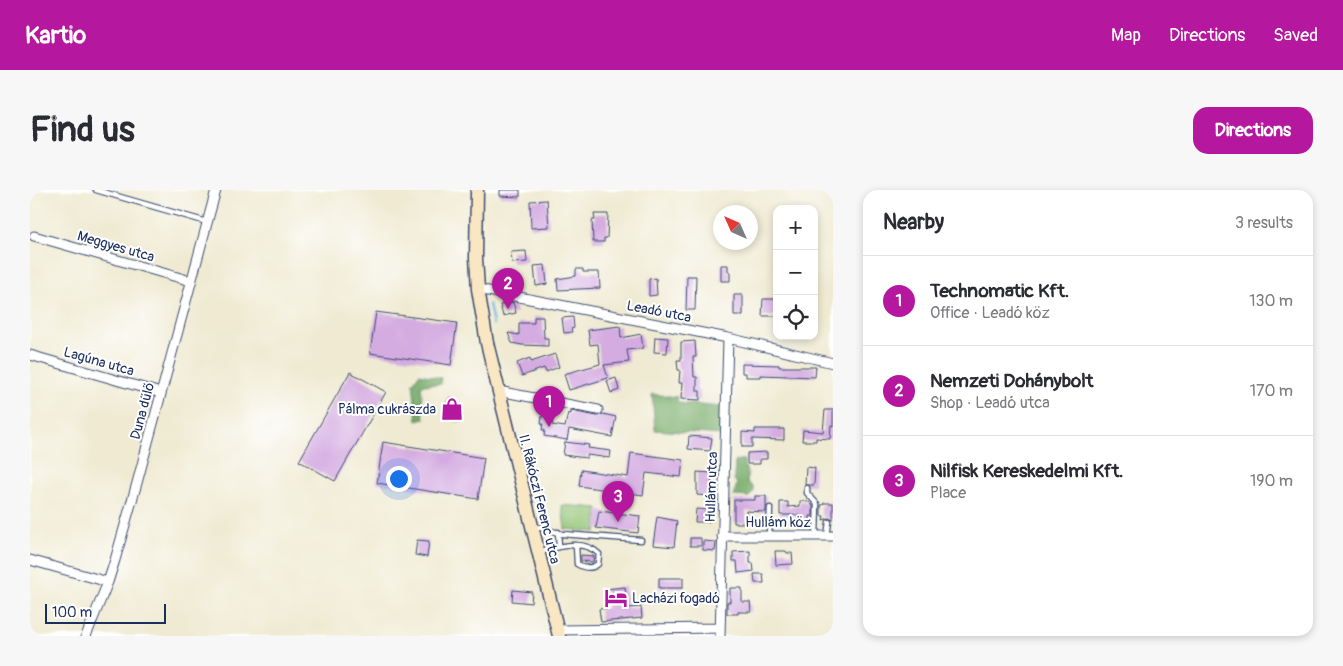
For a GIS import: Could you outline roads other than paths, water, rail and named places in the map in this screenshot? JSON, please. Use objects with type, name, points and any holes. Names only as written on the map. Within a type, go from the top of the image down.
[{"type":"main road","name":"II. Rákóczi Ferenc utca","points":[[477,190],[476,258],[478,290],[487,343],[558,633]]},
{"type":"street","name":"Duna dűlő","points":[[86,636],[108,582],[137,483],[216,190]]},
{"type":"street","name":"Meggyes utca","points":[[34,236],[191,281]]},
{"type":"street","name":"Leadó utca","points":[[478,290],[728,338],[833,363]]},
{"type":"street","name":"Hullám utca","points":[[720,632],[728,338]]},
{"type":"street","name":"Lagúna utca","points":[[30,355],[161,393]]},
{"type":"street","points":[[498,391],[598,410]]},
{"type":"street","name":"Hullám köz","points":[[722,536],[830,536]]},
{"type":"street","points":[[30,560],[108,582]]},
{"type":"street","points":[[558,633],[720,632]]},
{"type":"lane","points":[[96,190],[207,222]]},
{"type":"lane","points":[[807,488],[807,494],[817,504],[816,536]]},
{"type":"lane","points":[[769,536],[770,508]]},
{"type":"lane","points":[[829,522],[830,536]]},
{"type":"lane","points":[[531,525],[558,532],[641,540]]},
{"type":"lane","points":[[558,532],[560,546]]},
{"type":"lane","points":[[538,552],[560,546],[576,545],[583,545],[594,549],[599,554],[598,564],[594,567],[577,564],[576,545]]},
{"type":"waterway","points":[[489,304],[493,324]]},
{"type":"place","name":"Nemzeti Dohánybolt","points":[[508,309]]},
{"type":"place","name":"Pálma cukrászda","points":[[452,409]]},
{"type":"place","name":"Technomatic Kft.","points":[[549,427]]},
{"type":"place","name":"Nilfisk Kereskedelmi Kft.","points":[[618,522]]},
{"type":"place","name":"Lacházi fogadó","points":[[616,598]]}]
